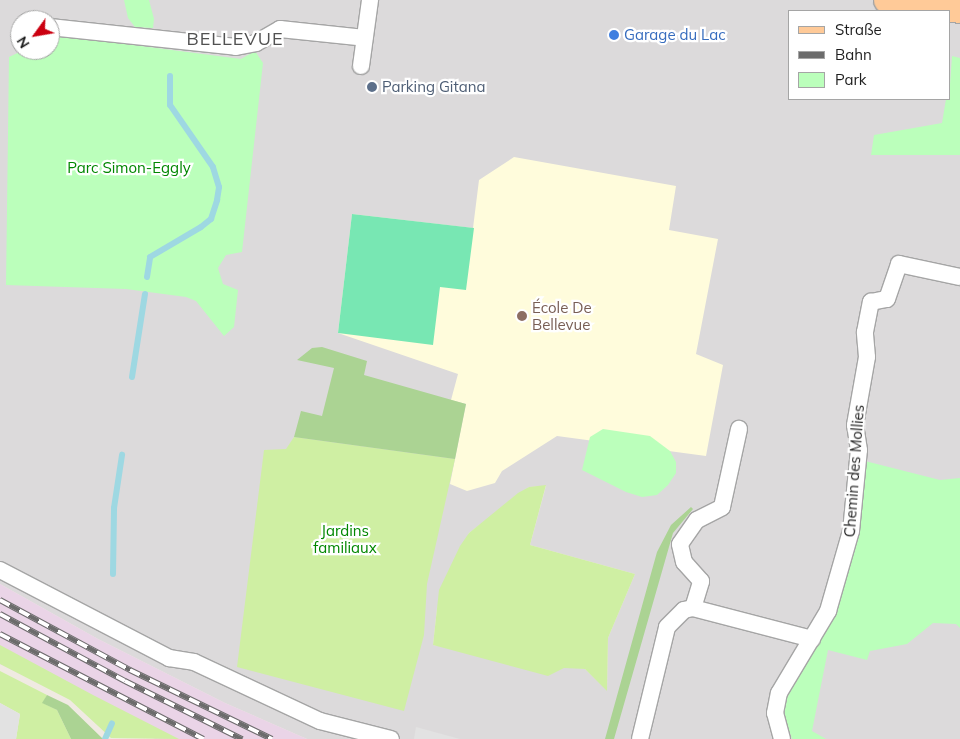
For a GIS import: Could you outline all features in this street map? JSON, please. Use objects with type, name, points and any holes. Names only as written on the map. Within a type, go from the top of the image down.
[{"type":"main road","points":[[887,0],[960,10]]},
{"type":"street","points":[[361,66],[370,0]]},
{"type":"street","points":[[60,28],[236,47],[256,42],[280,30],[365,38]]},
{"type":"street","name":"Chemin des Mollies","points":[[782,739],[775,713],[779,693],[812,639],[837,588],[851,531],[859,450],[855,425],[867,357],[864,332],[871,302],[887,299],[898,264],[960,277]]},
{"type":"street","points":[[693,608],[700,581],[684,562],[680,544],[697,520],[722,507],[739,429]]},
{"type":"street","points":[[0,570],[169,658],[194,662],[320,721],[391,739]]},
{"type":"street","points":[[640,739],[668,628],[677,614],[693,608],[812,639]]},
{"type":"shaded area","points":[[0,0],[960,0],[960,739],[307,739],[225,703],[98,639],[0,584]],"holes":[[[546,486],[530,545],[635,574],[608,638],[607,690],[585,669],[433,645],[437,608],[469,533],[529,487]]]},
{"type":"shaded area","name":"École De Bellevue","points":[[514,157],[676,186],[669,230],[718,239],[696,354],[723,365],[706,456],[557,436],[502,471],[495,483],[467,491],[450,484],[466,404],[451,400],[458,374],[338,333],[352,214],[473,228],[479,180]]},
{"type":"shaded area","points":[[0,584],[98,639],[225,703],[307,739],[155,739],[0,664]]},
{"type":"shaded area","points":[[0,703],[20,714],[16,739],[0,739]]},
{"type":"shaded area","points":[[416,727],[460,739],[414,739]]},
{"type":"green space","points":[[124,0],[149,0],[154,19],[153,28],[135,27],[128,18]]},
{"type":"green space","name":"Parc Simon-Eggly","points":[[60,36],[241,59],[255,51],[263,63],[242,252],[226,255],[218,268],[223,284],[238,290],[234,327],[224,336],[196,301],[186,297],[126,289],[6,285],[9,57],[10,60],[60,60]]},
{"type":"green space","points":[[952,56],[960,58],[960,155],[871,155],[874,135],[942,123],[946,100],[950,100]]},
{"type":"green space","points":[[352,214],[474,228],[466,290],[440,287],[433,345],[338,333]]},
{"type":"green space","points":[[322,347],[367,361],[364,375],[466,404],[455,459],[294,437],[301,411],[322,416],[334,368],[297,360],[312,348]]},
{"type":"green space","points":[[603,429],[650,436],[670,451],[676,462],[676,473],[668,485],[657,495],[642,497],[626,492],[582,470],[590,437]]},
{"type":"green space","name":"Jardins familiaux","points":[[294,437],[455,459],[427,584],[424,635],[404,711],[237,667],[264,450],[286,449]]},
{"type":"green space","points":[[865,461],[940,480],[960,478],[960,628],[956,624],[933,623],[907,644],[870,651],[867,660],[828,650],[812,731],[826,739],[792,739],[784,716],[786,699],[832,621],[856,546]]},
{"type":"green space","points":[[546,485],[530,545],[635,574],[608,638],[607,691],[585,669],[564,668],[548,676],[433,645],[439,590],[460,546],[469,533],[518,493],[529,487]]},
{"type":"green space","points":[[691,507],[693,509],[673,533],[614,739],[605,739],[657,552],[671,525]]},
{"type":"green space","points":[[0,645],[179,739],[111,738],[70,700],[0,664]]},
{"type":"green space","points":[[0,671],[47,695],[43,703],[57,710],[71,739],[16,739],[20,714],[0,703]]},
{"type":"green space","points":[[47,695],[68,705],[103,739],[71,739],[57,710],[42,703]]},
{"type":"waterway","points":[[147,277],[150,257],[201,227],[211,219],[219,187],[213,167],[170,105],[170,76]]},
{"type":"waterway","points":[[132,377],[145,294]]},
{"type":"waterway","points":[[113,574],[114,508],[122,455]]},
{"type":"waterway","points":[[105,739],[112,723]]},
{"type":"railway","points":[[0,600],[130,670],[272,739]]},
{"type":"railway","points":[[0,614],[125,681],[242,739]]},
{"type":"railway","points":[[0,634],[203,739]]},
{"type":"place","name":"Garage du Lac","points":[[614,35]]},
{"type":"place","name":"Parking Gitana","points":[[372,87]]},
{"type":"place","name":"École De Bellevue","points":[[522,316]]},
{"type":"district","name":"BELLEVUE","points":[[235,39]]}]
